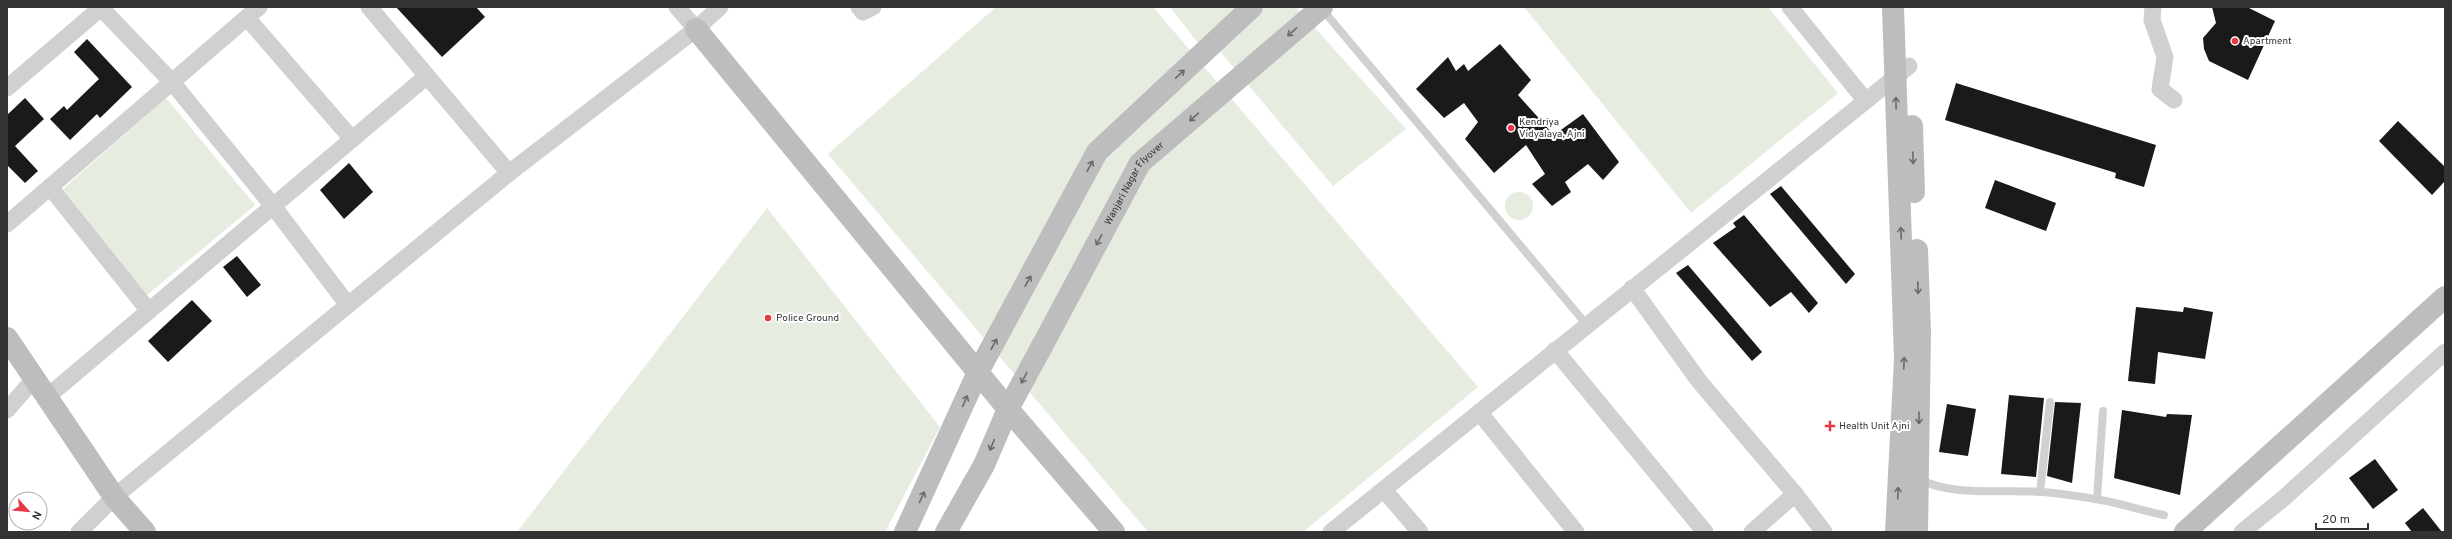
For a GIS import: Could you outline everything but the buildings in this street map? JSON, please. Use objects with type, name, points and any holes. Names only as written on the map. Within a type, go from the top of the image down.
[{"type":"main road","points":[[905,532],[978,372],[1097,152],[1252,7]]},
{"type":"main road","name":"Wanjari Nagar Flyover","points":[[946,532],[984,465],[1008,409],[1140,163],[1321,7]]},
{"type":"main road","points":[[1892,7],[1902,71],[1920,331],[1919,479],[1917,532]]},
{"type":"main road","points":[[1896,532],[1905,359],[1902,71],[1907,7]]},
{"type":"main road","points":[[696,29],[1008,409],[1114,532]]},
{"type":"main road","points":[[2185,532],[2445,296]]},
{"type":"main road","points":[[7,338],[114,498],[144,532]]},
{"type":"street","points":[[7,88],[102,7],[172,82],[273,206],[348,305]]},
{"type":"street","points":[[369,7],[509,173]]},
{"type":"street","points":[[677,7],[696,29]]},
{"type":"street","points":[[79,532],[114,498],[509,173],[696,29],[720,7]]},
{"type":"street","points":[[859,7],[863,12],[873,7]]},
{"type":"street","points":[[1790,7],[1865,100]]},
{"type":"street","points":[[2153,7],[2152,20],[2165,57],[2160,89],[2174,100]]},
{"type":"street","points":[[7,224],[253,12],[352,139]]},
{"type":"street","points":[[1331,532],[1902,71]]},
{"type":"street","points":[[46,397],[426,76]]},
{"type":"street","points":[[50,187],[149,311]]},
{"type":"street","points":[[1632,288],[1700,381],[1824,532]]},
{"type":"street","points":[[1556,350],[1705,532]]},
{"type":"street","points":[[2242,532],[2285,497],[2445,352]]},
{"type":"street","points":[[7,410],[34,379]]},
{"type":"street","points":[[1479,412],[1576,532]]},
{"type":"street","points":[[1384,490],[1420,532]]},
{"type":"street","points":[[1752,532],[1794,494]]},
{"type":"lane","points":[[1321,7],[1586,325]]},
{"type":"lane","points":[[2040,492],[2050,402]]},
{"type":"lane","points":[[2097,499],[2103,411]]},
{"type":"lane","points":[[1919,479],[1929,485],[1966,490],[2040,492],[2097,499],[2138,511],[2164,515]]},
{"type":"shaded area","points":[[996,7],[1153,7],[1478,387],[1303,532],[1148,532],[828,154]]},
{"type":"shaded area","points":[[1170,7],[1233,7],[1245,20],[1262,7],[1296,7],[1406,129],[1333,186],[1213,43],[1202,48]]},
{"type":"shaded area","points":[[1524,7],[1768,7],[1838,93],[1691,213]]},
{"type":"shaded area","points":[[166,98],[255,205],[147,295],[63,189]]},
{"type":"shaded area","points":[[1519,192],[1529,196],[1533,206],[1529,216],[1519,220],[1509,216],[1505,206],[1509,196]]},
{"type":"shaded area","name":"Police Ground","points":[[767,208],[940,427],[885,532],[517,532]]},
{"type":"place","name":"Apartment","points":[[2235,41]]},
{"type":"place","name":"Kendriya Vidyalaya, Ajni","points":[[1511,128]]},
{"type":"place","name":"Police Ground","points":[[768,318]]},
{"type":"place","name":"Health Unit Ajni","points":[[1830,426]]}]
